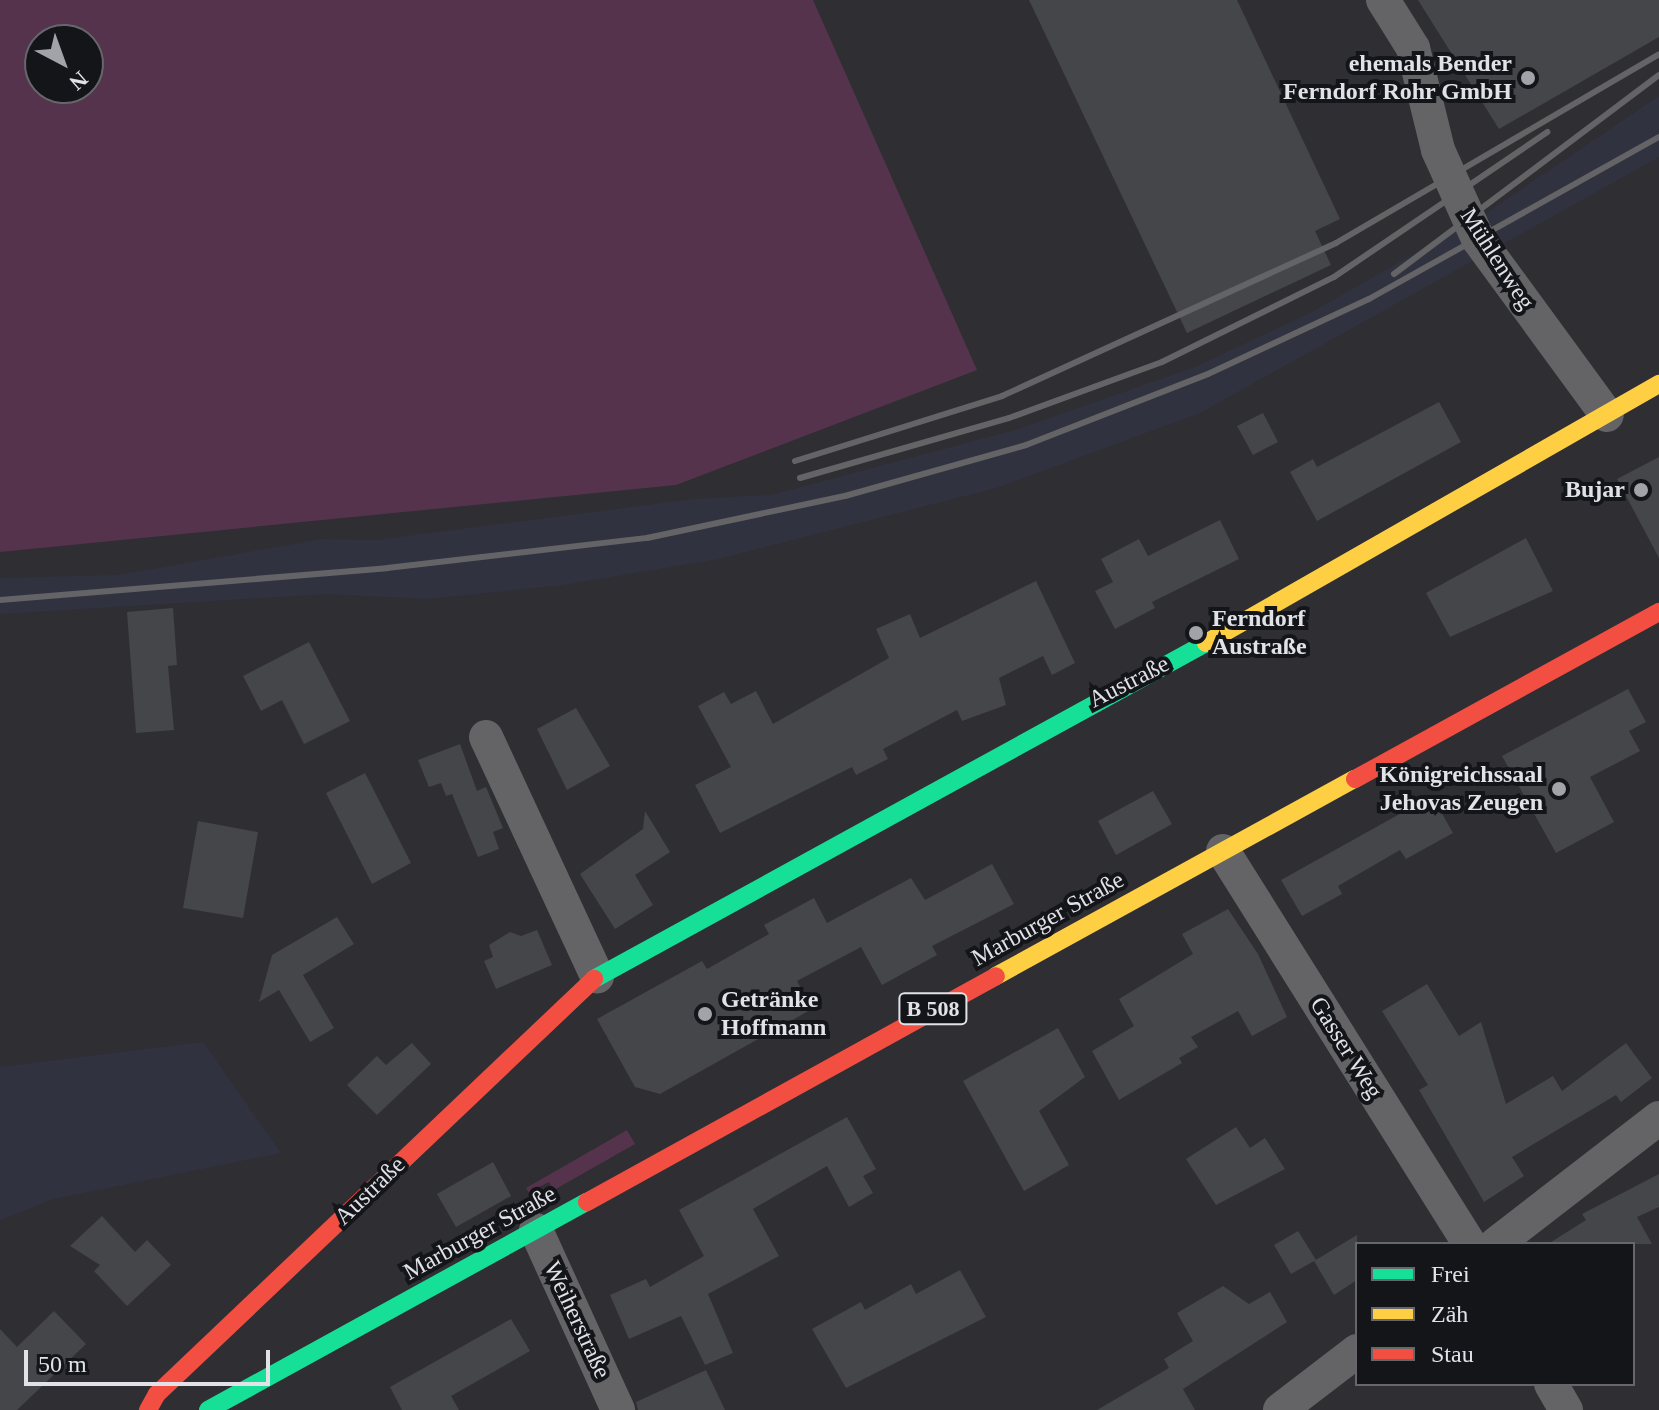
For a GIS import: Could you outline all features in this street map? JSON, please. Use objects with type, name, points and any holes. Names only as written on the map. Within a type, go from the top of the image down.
[{"type":"street","name":"Mühlenweg","points":[[1383,0],[1413,48],[1438,150],[1478,239],[1607,415]]},
{"type":"street","name":"Austraße","points":[[148,1410],[157,1394],[597,976],[1144,672],[1220,637],[1659,384]]},
{"type":"street","name":"Marburger Straße","points":[[208,1410],[1659,612]]},
{"type":"street","points":[[486,737],[597,976]]},
{"type":"street","name":"Gasser Weg","points":[[1223,851],[1469,1242]]},
{"type":"street","points":[[1499,1242],[1659,1118]]},
{"type":"street","name":"Weiherstraße","points":[[536,1230],[618,1410]]},
{"type":"street","points":[[1280,1410],[1355,1353]]},
{"type":"street","points":[[1552,1386],[1566,1410]]},
{"type":"shaded area","points":[[0,0],[813,0],[977,370],[676,485],[0,552]]},
{"type":"shaded area","points":[[1659,96],[1659,157],[1200,413],[996,488],[718,559],[562,585],[427,599],[327,594],[0,614],[0,578],[118,575],[323,539],[377,540],[693,499],[771,495],[1015,430],[1195,367],[1310,313],[1488,212]]},
{"type":"shaded area","points":[[203,1042],[281,1153],[53,1199],[0,1220],[0,1067]]},
{"type":"shaded area","points":[[627,1130],[635,1144],[554,1190],[549,1182],[535,1189],[539,1197],[534,1201],[526,1188]]},
{"type":"building","points":[[1029,0],[1237,0],[1340,219],[1315,231],[1331,265],[1187,333]]},
{"type":"building","name":"ehemals Bender Ferndorf Rohr GmbH","points":[[1418,0],[1659,0],[1659,37],[1499,129]]},
{"type":"building","points":[[1439,402],[1461,442],[1317,521],[1290,472],[1313,459],[1317,467]]},
{"type":"building","points":[[1263,413],[1278,442],[1253,455],[1237,426]]},
{"type":"building","name":"Bujar","points":[[1659,457],[1659,558],[1617,479]]},
{"type":"building","points":[[1220,520],[1239,559],[1152,602],[1155,608],[1115,629],[1095,591],[1113,582],[1101,559],[1139,539],[1148,556]]},
{"type":"building","points":[[1526,538],[1553,591],[1450,637],[1426,593]]},
{"type":"building","points":[[1036,581],[1075,663],[1052,675],[1043,656],[999,678],[1006,705],[962,721],[957,710],[883,749],[888,759],[856,775],[852,767],[720,833],[695,785],[731,767],[698,706],[724,692],[731,704],[756,691],[773,724],[889,658],[876,629],[910,614],[920,638]]},
{"type":"building","points":[[173,608],[177,665],[168,666],[174,730],[136,733],[127,612]]},
{"type":"building","points":[[309,642],[350,721],[304,744],[282,700],[261,711],[243,676]]},
{"type":"building","name":"Königreichssaal Jehovas Zeugen","points":[[1628,689],[1646,722],[1629,731],[1640,751],[1590,777],[1614,822],[1556,853],[1502,756]]},
{"type":"building","points":[[576,708],[610,766],[567,790],[537,729]]},
{"type":"building","points":[[460,744],[477,791],[486,787],[503,828],[493,832],[499,849],[478,857],[452,794],[446,796],[441,783],[429,787],[418,760]]},
{"type":"building","points":[[365,773],[411,863],[372,884],[326,793]]},
{"type":"building","points":[[1153,791],[1172,824],[1116,855],[1098,821]]},
{"type":"building","points":[[1432,796],[1453,833],[1406,859],[1400,850],[1338,886],[1342,894],[1302,916],[1281,880]]},
{"type":"building","points":[[645,811],[670,852],[635,875],[653,905],[615,929],[580,874],[643,829]]},
{"type":"building","points":[[198,821],[258,832],[243,918],[183,908]]},
{"type":"building","points":[[992,864],[1014,904],[932,946],[937,955],[882,985],[861,947],[797,981],[812,1009],[660,1094],[635,1087],[597,1019],[702,961],[707,969],[769,934],[764,925],[814,898],[827,923],[911,878],[925,900]]},
{"type":"building","points":[[1228,909],[1258,954],[1287,1017],[1252,1036],[1238,1011],[1191,1037],[1198,1047],[1179,1058],[1182,1063],[1119,1100],[1092,1051],[1134,1026],[1119,999],[1193,954],[1182,934]]},
{"type":"building","points":[[337,917],[354,944],[303,975],[334,1028],[310,1042],[279,990],[259,1002],[272,955]]},
{"type":"building","points":[[537,930],[552,965],[496,989],[484,961],[493,957],[489,945],[510,932],[521,936]]},
{"type":"building","points":[[1427,984],[1459,1036],[1481,1022],[1506,1104],[1553,1076],[1562,1091],[1626,1043],[1652,1078],[1621,1102],[1616,1095],[1512,1157],[1524,1176],[1484,1202],[1419,1090],[1428,1085],[1382,1011]]},
{"type":"building","points":[[1058,1028],[1085,1077],[1039,1111],[1069,1165],[1024,1191],[963,1081]]},
{"type":"building","points":[[412,1043],[431,1064],[377,1115],[347,1085],[377,1056],[386,1065]]},
{"type":"building","points":[[847,1117],[876,1169],[863,1176],[873,1193],[849,1207],[827,1166],[753,1209],[779,1256],[708,1294],[733,1353],[705,1365],[681,1316],[629,1339],[610,1295],[646,1279],[650,1287],[704,1256],[679,1210]]},
{"type":"building","points":[[1236,1127],[1250,1148],[1265,1138],[1285,1169],[1216,1205],[1186,1159]]},
{"type":"building","points":[[493,1162],[511,1196],[456,1227],[437,1194]]},
{"type":"building","points":[[1659,1174],[1659,1207],[1637,1217],[1652,1244],[1551,1242],[1586,1220],[1582,1214]]},
{"type":"building","points":[[102,1216],[135,1252],[147,1240],[171,1265],[127,1306],[94,1271],[100,1265],[70,1246]]},
{"type":"building","points":[[1298,1231],[1316,1260],[1291,1274],[1274,1245]]},
{"type":"building","points":[[1357,1235],[1355,1281],[1334,1295],[1314,1261]]},
{"type":"building","points":[[960,1270],[986,1317],[846,1388],[812,1329],[861,1302],[865,1310],[911,1284],[916,1294]]},
{"type":"building","points":[[1223,1286],[1249,1304],[1270,1292],[1287,1322],[1183,1389],[1195,1410],[1097,1410],[1169,1368],[1164,1359],[1193,1341],[1177,1313]]},
{"type":"building","points":[[54,1311],[86,1344],[17,1410],[0,1410],[0,1329],[17,1347]]},
{"type":"building","points":[[511,1319],[530,1351],[451,1396],[459,1410],[402,1410],[390,1387]]},
{"type":"building","points":[[706,1370],[725,1410],[638,1410],[636,1402]]},
{"type":"railway","points":[[795,461],[1002,396],[1336,243],[1659,54]]},
{"type":"railway","points":[[1394,274],[1659,75]]},
{"type":"railway","points":[[800,478],[1009,418],[1162,362],[1334,277],[1547,132]]},
{"type":"railway","points":[[0,600],[387,568],[647,538],[845,496],[1026,445],[1208,374],[1369,299],[1659,137]]},
{"type":"traffic: fast","points":[[594,979],[1206,643]]},
{"type":"traffic: fast","points":[[208,1410],[587,1202]]},
{"type":"traffic: slow","points":[[1206,643],[1659,384]]},
{"type":"traffic: slow","points":[[996,976],[1355,779]]},
{"type":"traffic: jam","points":[[1355,779],[1659,612]]},
{"type":"traffic: jam","points":[[587,1202],[996,976]]},
{"type":"traffic: jam","points":[[148,1410],[157,1394],[594,979]]},
{"type":"place","name":"ehemals Bender Ferndorf Rohr GmbH","points":[[1528,78]]},
{"type":"place","name":"Bujar","points":[[1641,490]]},
{"type":"place","name":"Ferndorf Austraße","points":[[1196,633]]},
{"type":"place","name":"Königreichssaal Jehovas Zeugen","points":[[1559,789]]},
{"type":"place","name":"Getränke Hoffmann","points":[[705,1014]]}]
